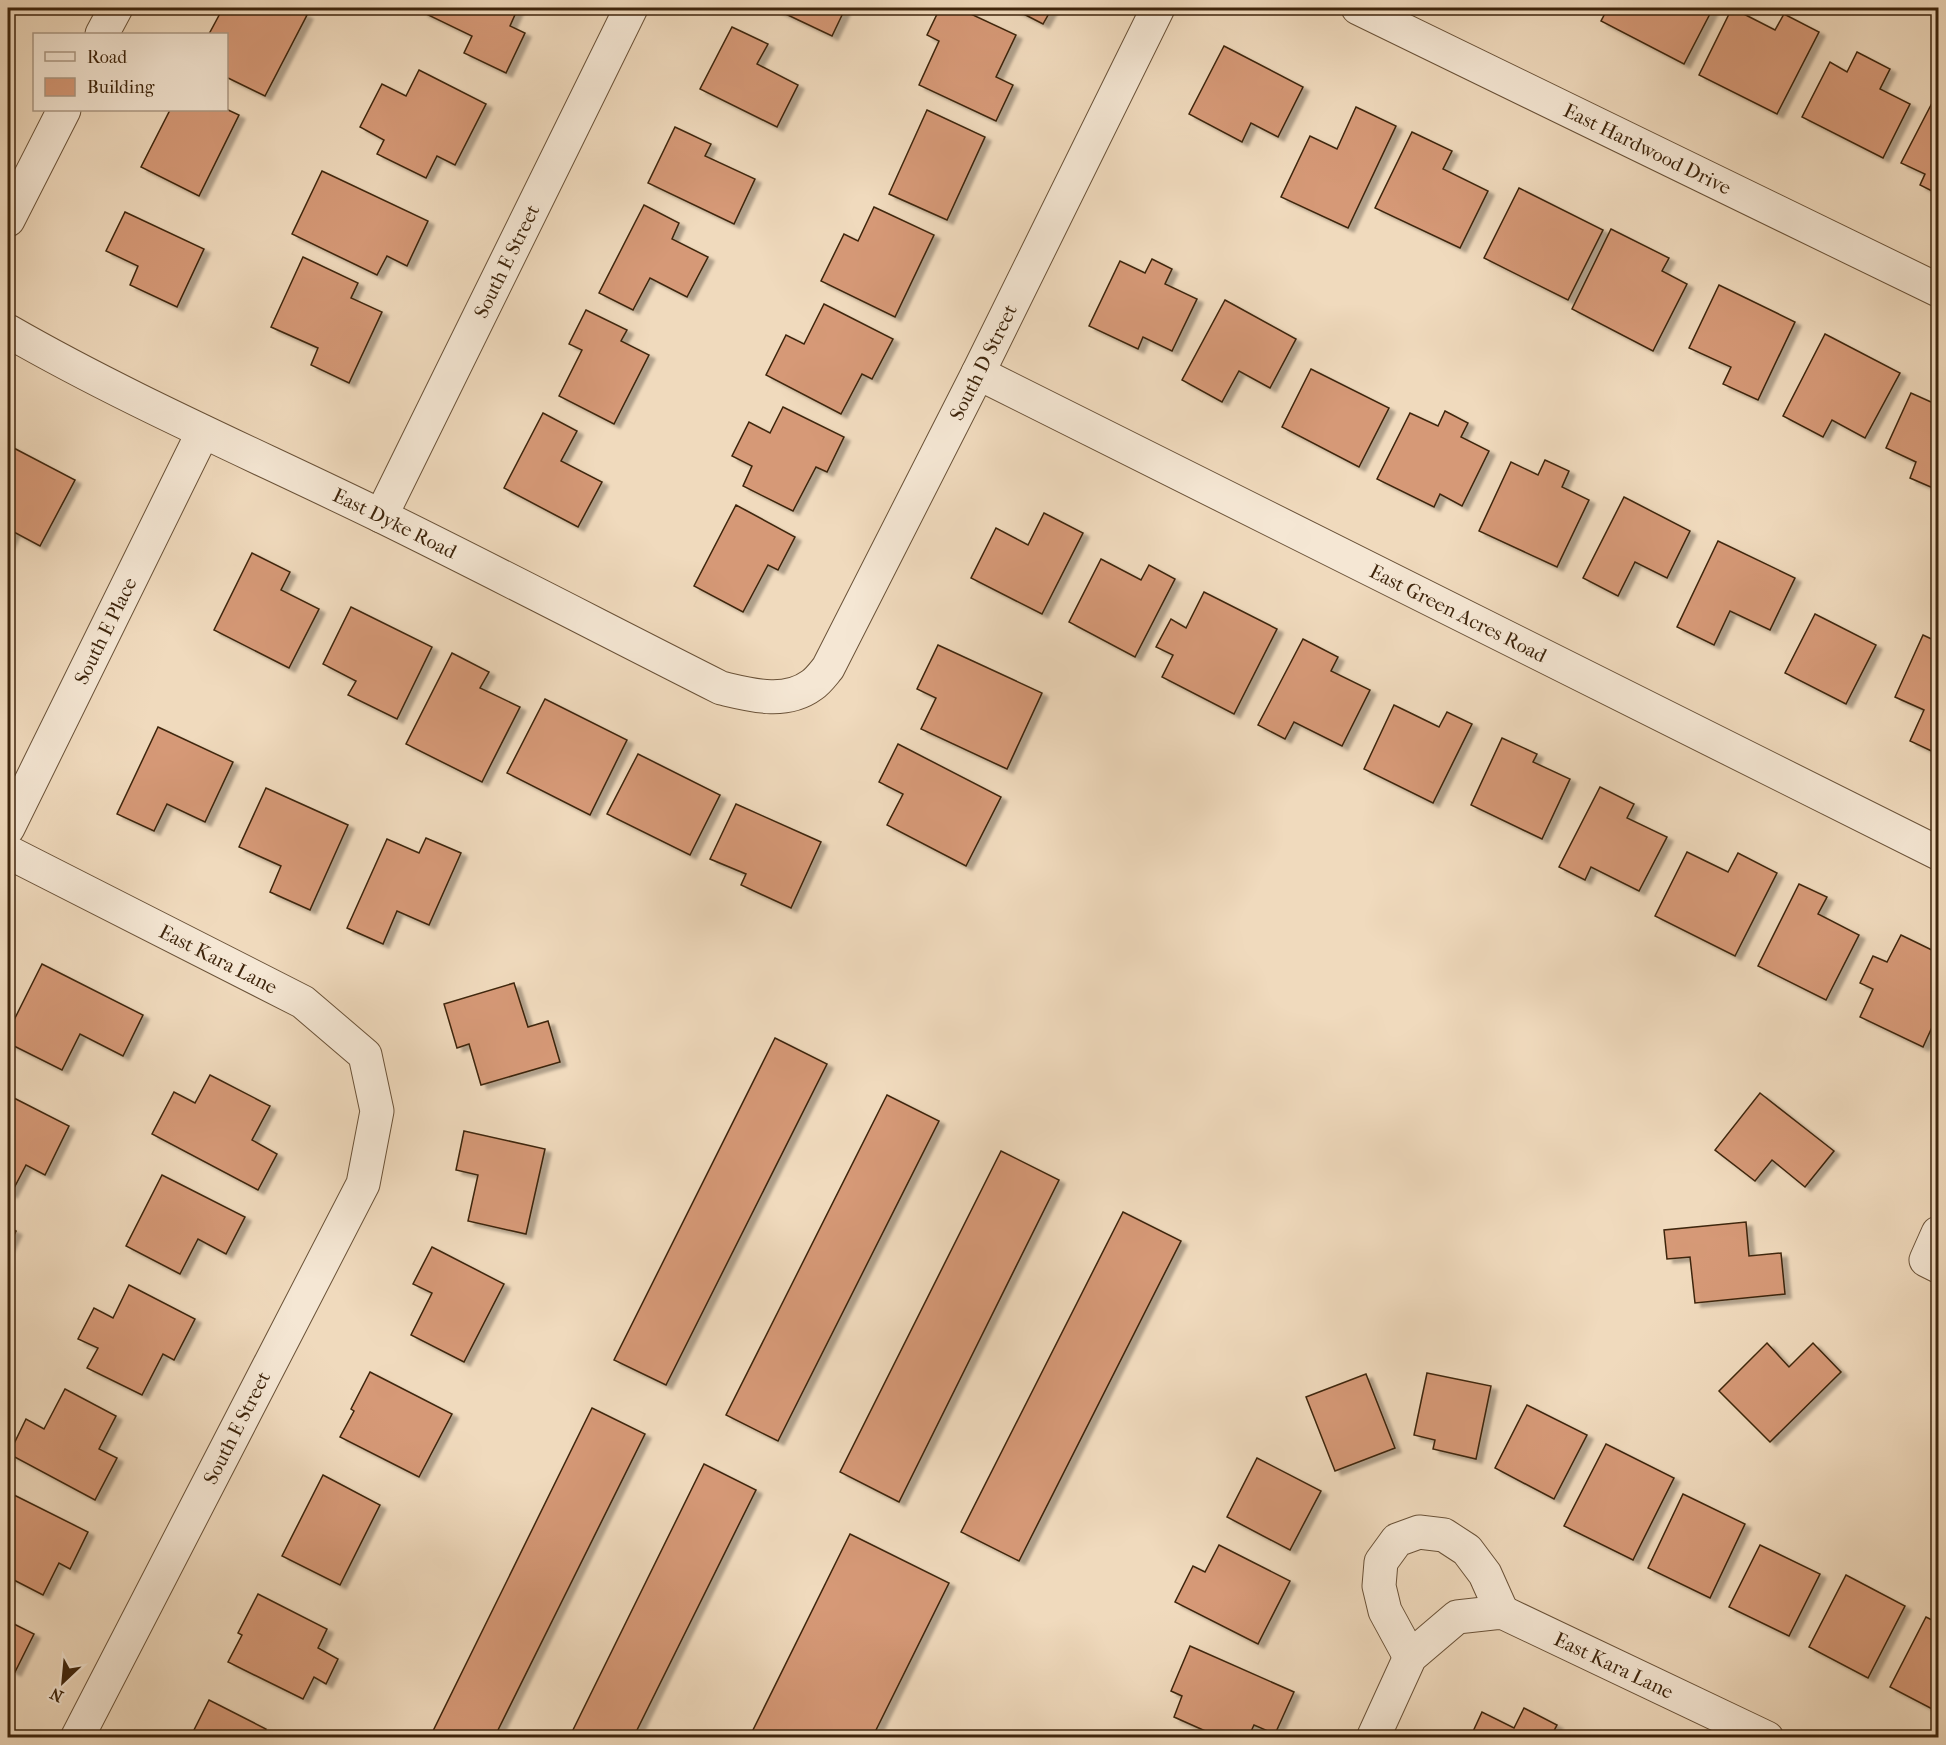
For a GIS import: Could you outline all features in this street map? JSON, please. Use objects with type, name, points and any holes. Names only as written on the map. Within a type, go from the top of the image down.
[{"type":"street","points":[[103,33],[116,8]]},
{"type":"street","name":"South E Street","points":[[381,516],[631,8]]},
{"type":"street","name":"South D Street","points":[[788,697],[812,686],[828,668],[978,374],[1158,8]]},
{"type":"street","name":"East Hardwood Drive","points":[[1358,8],[1938,290]]},
{"type":"street","points":[[8,220],[63,111]]},
{"type":"street","name":"East Dyke Road","points":[[8,331],[58,359],[203,432],[381,516],[721,688],[755,697],[788,697]]},
{"type":"street","name":"East Green Acres Road","points":[[978,374],[1938,854]]},
{"type":"street","name":"South E Place","points":[[8,828],[203,432]]},
{"type":"street","name":"East Kara Lane","points":[[8,852],[303,1002],[365,1055],[377,1111]]},
{"type":"street","name":"South E Street","points":[[76,1737],[363,1184],[377,1111]]},
{"type":"street","points":[[1373,1737],[1410,1657],[1457,1617],[1502,1612],[1485,1574],[1467,1550],[1444,1535],[1419,1532],[1397,1540],[1381,1562],[1379,1586],[1385,1611],[1410,1657]]},
{"type":"street","name":"East Kara Lane","points":[[1502,1612],[1767,1737]]},
{"type":"building","points":[[223,8],[292,8],[307,15],[265,96],[228,78],[228,33],[210,33]]},
{"type":"building","points":[[424,8],[518,8],[510,26],[525,33],[506,73],[464,53],[472,36],[422,12]]},
{"type":"building","points":[[773,8],[837,8],[844,11],[832,36]]},
{"type":"building","points":[[940,8],[958,8],[1016,35],[996,77],[1013,85],[996,121],[919,85],[939,41],[927,35]]},
{"type":"building","points":[[1012,8],[1052,8],[1043,24]]},
{"type":"building","points":[[1608,8],[1713,8],[1684,64],[1601,21]]},
{"type":"building","points":[[1732,8],[1775,30],[1784,14],[1819,32],[1777,114],[1699,75]]},
{"type":"building","points":[[732,27],[768,44],[757,64],[798,85],[777,127],[700,89]]},
{"type":"building","points":[[1224,46],[1303,87],[1278,137],[1251,123],[1242,142],[1189,114]]},
{"type":"building","points":[[1857,52],[1890,69],[1880,89],[1910,104],[1883,158],[1802,117],[1830,62],[1847,72]]},
{"type":"building","points":[[419,70],[486,104],[455,165],[437,156],[426,178],[377,154],[384,140],[360,127],[382,84],[406,96]]},
{"type":"building","points":[[1932,103],[1938,107],[1938,194],[1920,185],[1925,174],[1901,163]]},
{"type":"building","points":[[1356,107],[1396,126],[1348,228],[1281,197],[1310,136],[1337,149]]},
{"type":"building","points":[[228,110],[239,115],[199,196],[141,167],[169,111]]},
{"type":"building","points":[[927,110],[985,137],[947,220],[889,194]]},
{"type":"building","points":[[675,127],[711,144],[705,156],[755,179],[734,224],[648,183]]},
{"type":"building","points":[[1412,132],[1452,151],[1443,169],[1488,191],[1460,248],[1375,208]]},
{"type":"building","points":[[322,171],[428,221],[407,266],[387,256],[377,275],[292,234]]},
{"type":"building","points":[[1519,188],[1603,230],[1568,300],[1484,258]]},
{"type":"building","points":[[644,205],[679,223],[672,239],[708,257],[687,297],[650,278],[633,310],[599,293]]},
{"type":"building","points":[[874,207],[934,235],[895,317],[821,281],[844,234],[858,241]]},
{"type":"building","points":[[125,212],[204,249],[177,307],[130,285],[138,266],[106,251]]},
{"type":"building","points":[[1611,229],[1669,258],[1662,271],[1687,284],[1653,351],[1572,309]]},
{"type":"building","points":[[303,257],[358,283],[351,298],[382,312],[349,383],[311,365],[318,348],[271,327]]},
{"type":"building","points":[[1152,259],[1172,269],[1165,284],[1197,299],[1172,351],[1143,337],[1138,349],[1089,326],[1120,261],[1145,273]]},
{"type":"building","points":[[1719,285],[1795,322],[1758,400],[1723,384],[1731,367],[1689,348]]},
{"type":"building","points":[[1225,300],[1296,339],[1270,388],[1239,371],[1222,402],[1182,380]]},
{"type":"building","points":[[824,304],[893,339],[872,379],[862,374],[841,414],[766,375],[786,335],[804,344]]},
{"type":"building","points":[[586,310],[627,330],[621,341],[649,355],[614,424],[559,396],[582,350],[569,344]]},
{"type":"building","points":[[1825,334],[1900,373],[1865,438],[1832,420],[1823,437],[1783,416]]},
{"type":"building","points":[[1311,369],[1389,408],[1359,467],[1282,427]]},
{"type":"building","points":[[1937,391],[1938,476],[1933,488],[1910,478],[1916,462],[1886,448],[1911,393],[1931,402]]},
{"type":"building","points":[[783,407],[844,437],[827,472],[816,467],[793,511],[743,486],[752,466],[732,456],[749,422],[770,433]]},
{"type":"building","points":[[1445,411],[1468,423],[1461,437],[1489,451],[1462,506],[1440,494],[1434,507],[1377,479],[1410,413],[1438,426]]},
{"type":"building","points":[[543,413],[577,431],[561,461],[602,482],[578,527],[504,488]]},
{"type":"building","points":[[8,445],[75,480],[40,546],[14,532],[8,545]]},
{"type":"building","points":[[1545,460],[1569,471],[1562,487],[1589,500],[1557,567],[1479,531],[1511,462],[1538,475]]},
{"type":"building","points":[[1624,497],[1690,531],[1667,578],[1635,562],[1618,596],[1583,578]]},
{"type":"building","points":[[736,505],[795,537],[778,570],[768,565],[743,612],[694,586]]},
{"type":"building","points":[[1044,513],[1083,533],[1042,614],[971,578],[996,528],[1028,545]]},
{"type":"building","points":[[1718,541],[1795,578],[1770,630],[1730,611],[1714,645],[1677,627]]},
{"type":"building","points":[[252,553],[290,572],[281,590],[319,609],[289,668],[214,630]]},
{"type":"building","points":[[1101,559],[1141,580],[1149,565],[1175,579],[1135,657],[1069,622]]},
{"type":"building","points":[[1204,592],[1277,629],[1234,714],[1162,677],[1173,655],[1156,647],[1171,619],[1186,628]]},
{"type":"building","points":[[351,607],[432,647],[397,719],[348,695],[356,681],[323,664]]},
{"type":"building","points":[[1815,614],[1876,645],[1846,704],[1785,673]]},
{"type":"building","points":[[1923,635],[1938,642],[1938,754],[1910,741],[1924,710],[1895,697]]},
{"type":"building","points":[[1303,639],[1338,657],[1331,671],[1370,690],[1342,746],[1294,722],[1285,739],[1258,725]]},
{"type":"building","points":[[938,645],[1042,693],[1007,769],[921,729],[936,698],[917,689]]},
{"type":"building","points":[[452,653],[489,672],[480,688],[520,707],[482,782],[406,744]]},
{"type":"building","points":[[545,699],[627,740],[590,815],[507,773]]},
{"type":"building","points":[[1394,705],[1439,727],[1447,712],[1472,724],[1433,803],[1364,769]]},
{"type":"building","points":[[158,727],[233,762],[205,822],[167,804],[154,831],[117,814]]},
{"type":"building","points":[[1502,738],[1537,754],[1533,762],[1570,779],[1542,839],[1471,805]]},
{"type":"building","points":[[898,744],[1001,797],[966,866],[887,825],[903,794],[879,782]]},
{"type":"building","points":[[638,754],[720,795],[690,855],[607,814]]},
{"type":"building","points":[[1600,787],[1634,804],[1627,818],[1667,837],[1639,891],[1591,867],[1585,880],[1559,867]]},
{"type":"building","points":[[266,788],[348,825],[310,910],[270,892],[281,866],[239,847]]},
{"type":"building","points":[[736,804],[821,842],[791,908],[741,885],[746,874],[710,859]]},
{"type":"building","points":[[426,838],[461,853],[429,925],[397,911],[383,944],[347,928],[387,839],[419,853]]},
{"type":"building","points":[[1687,852],[1728,872],[1738,853],[1777,873],[1735,956],[1655,916]]},
{"type":"building","points":[[1799,884],[1827,897],[1818,914],[1859,935],[1826,1000],[1758,966]]},
{"type":"building","points":[[1901,935],[1938,953],[1938,1014],[1923,1047],[1860,1017],[1873,989],[1860,983],[1873,956],[1887,962]]},
{"type":"building","points":[[42,964],[143,1015],[123,1056],[80,1034],[62,1070],[8,1043],[8,1032]]},
{"type":"building","points":[[514,983],[528,1027],[548,1021],[560,1062],[481,1085],[469,1044],[457,1048],[444,1004]]},
{"type":"building","points":[[775,1038],[827,1064],[666,1385],[614,1360]]},
{"type":"building","points":[[210,1075],[270,1106],[252,1140],[277,1154],[258,1190],[152,1134],[174,1092],[195,1103]]},
{"type":"building","points":[[1760,1093],[1834,1151],[1805,1187],[1772,1160],[1755,1181],[1715,1150]]},
{"type":"building","points":[[8,1095],[69,1126],[45,1175],[26,1165],[11,1194],[8,1192]]},
{"type":"building","points":[[887,1095],[939,1121],[778,1441],[726,1415]]},
{"type":"building","points":[[464,1131],[545,1149],[526,1234],[468,1221],[478,1175],[456,1170]]},
{"type":"building","points":[[1001,1151],[1059,1180],[899,1502],[840,1472]]},
{"type":"building","points":[[162,1175],[245,1217],[226,1254],[198,1239],[180,1274],[126,1246]]},
{"type":"building","points":[[1123,1212],[1181,1241],[1019,1561],[961,1532]]},
{"type":"building","points":[[1746,1222],[1749,1256],[1781,1253],[1785,1294],[1695,1303],[1690,1257],[1667,1259],[1664,1230]]},
{"type":"building","points":[[8,1227],[16,1231],[8,1248]]},
{"type":"building","points":[[432,1247],[504,1284],[464,1362],[411,1335],[432,1293],[413,1284]]},
{"type":"building","points":[[129,1285],[195,1319],[174,1360],[163,1354],[142,1395],[87,1368],[98,1348],[78,1339],[94,1308],[113,1318]]},
{"type":"building","points":[[1767,1343],[1789,1367],[1813,1343],[1841,1372],[1770,1442],[1719,1391]]},
{"type":"building","points":[[370,1372],[452,1414],[419,1477],[340,1437],[354,1411],[351,1409]]},
{"type":"building","points":[[1427,1373],[1491,1386],[1476,1459],[1433,1449],[1435,1440],[1414,1435]]},
{"type":"building","points":[[1366,1374],[1395,1448],[1335,1471],[1306,1397]]},
{"type":"building","points":[[65,1389],[116,1416],[99,1449],[117,1458],[95,1500],[9,1454],[26,1419],[44,1429]]},
{"type":"building","points":[[1527,1405],[1587,1435],[1554,1499],[1495,1468]]},
{"type":"building","points":[[592,1408],[645,1434],[494,1738],[446,1738],[433,1731]]},
{"type":"building","points":[[1606,1444],[1674,1478],[1633,1560],[1564,1526]]},
{"type":"building","points":[[1257,1458],[1321,1491],[1290,1550],[1227,1517]]},
{"type":"building","points":[[704,1464],[756,1490],[633,1738],[569,1738]]},
{"type":"building","points":[[323,1475],[380,1505],[340,1585],[282,1556]]},
{"type":"building","points":[[8,1492],[88,1532],[70,1569],[59,1563],[43,1595],[8,1577]]},
{"type":"building","points":[[1683,1494],[1745,1524],[1710,1598],[1648,1568]]},
{"type":"building","points":[[850,1534],[949,1583],[872,1738],[749,1738]]},
{"type":"building","points":[[1219,1545],[1290,1581],[1258,1644],[1175,1602],[1193,1566],[1205,1572]]},
{"type":"building","points":[[1760,1545],[1820,1574],[1789,1636],[1729,1607]]},
{"type":"building","points":[[1846,1575],[1905,1606],[1868,1678],[1809,1647]]},
{"type":"building","points":[[258,1594],[327,1629],[318,1648],[338,1659],[326,1684],[314,1677],[303,1699],[228,1662],[242,1635],[238,1633]]},
{"type":"building","points":[[1926,1617],[1938,1623],[1938,1712],[1890,1687]]},
{"type":"building","points":[[8,1621],[34,1634],[15,1672],[8,1668]]},
{"type":"building","points":[[1190,1646],[1294,1692],[1275,1734],[1254,1725],[1248,1738],[1221,1738],[1174,1717],[1182,1696],[1171,1691]]},
{"type":"building","points":[[209,1700],[266,1729],[262,1738],[190,1738]]},
{"type":"building","points":[[1524,1708],[1557,1725],[1550,1738],[1470,1738],[1482,1712],[1514,1728]]}]
